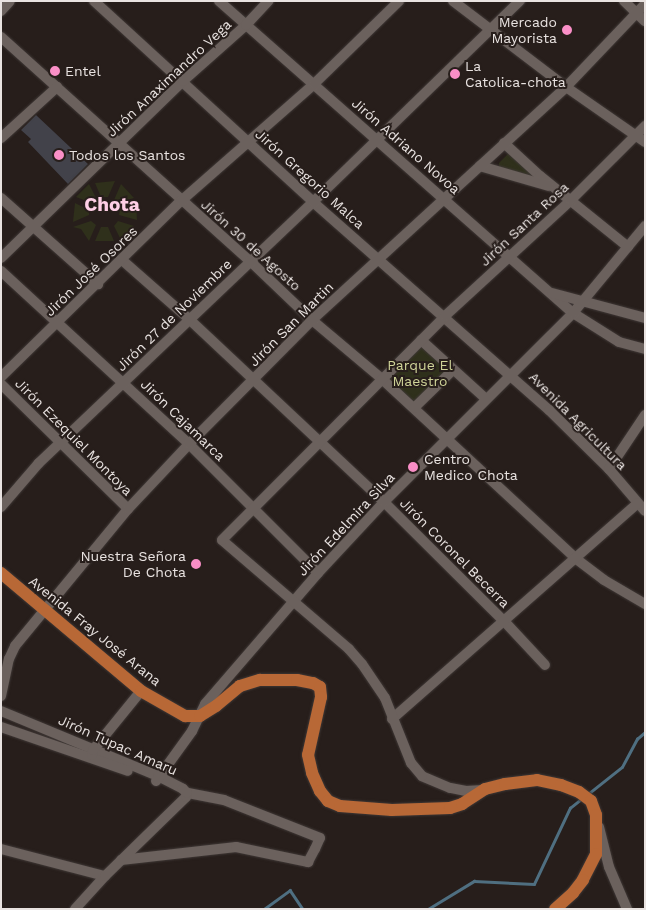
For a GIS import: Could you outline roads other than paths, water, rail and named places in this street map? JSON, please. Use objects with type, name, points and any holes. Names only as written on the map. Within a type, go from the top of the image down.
[{"type":"main road","name":"Avenida Fray José Arana","points":[[1,573],[141,691],[185,716],[200,716]]},
{"type":"main road","points":[[200,716],[216,706],[240,686],[260,680],[279,679],[313,683],[320,687],[321,697],[308,755],[312,773],[320,791],[328,801],[340,806],[392,810],[450,808],[462,804],[485,789],[505,784],[537,780],[561,785],[579,792],[591,801],[596,815],[596,854],[591,867],[573,893],[555,909]]},
{"type":"street","points":[[1,11],[10,1]]},
{"type":"street","name":"Jirón Gregorio Malca","points":[[94,1],[313,202],[510,374]]},
{"type":"street","name":"Jirón Adriano Novoa","points":[[219,1],[511,256],[573,313],[619,342],[645,349]]},
{"type":"street","name":"Jirón Anaximandro Vega","points":[[1,258],[182,81],[246,25],[268,1]]},
{"type":"street","name":"Jirón José Osores","points":[[1,378],[181,201],[314,84],[399,1]]},
{"type":"street","points":[[453,1],[566,87],[645,142]]},
{"type":"street","name":"Jirón 27 de Noviembre","points":[[1,506],[39,464],[520,1]]},
{"type":"street","points":[[624,1],[645,21]]},
{"type":"street","name":"Jirón San Martin","points":[[1,696],[9,659],[15,646],[128,509],[189,444],[312,320],[566,87],[645,4]]},
{"type":"street","name":"Jirón 30 de Agosto","points":[[1,37],[181,201],[250,261],[312,320],[414,408],[575,558],[604,580],[645,604]]},
{"type":"street","points":[[1,138],[57,87]]},
{"type":"street","name":"Jirón Santa Rosa","points":[[293,603],[222,540],[445,316],[571,200],[645,126]]},
{"type":"street","points":[[504,143],[628,247]]},
{"type":"street","points":[[480,166],[555,187]]},
{"type":"street","points":[[1,198],[98,284]]},
{"type":"street","name":"Jirón Edelmira Silva","points":[[157,778],[192,731],[216,691],[318,573],[384,502],[573,313],[645,226]]},
{"type":"street","name":"Jirón Coronel Becerra","points":[[122,260],[189,319],[384,502],[504,620],[545,664]]},
{"type":"street","name":"Jirón Cajamarca","points":[[1,271],[124,382],[318,573]]},
{"type":"street","points":[[552,293],[645,318]]},
{"type":"street","points":[[421,340],[486,399]]},
{"type":"street","points":[[414,408],[453,370]]},
{"type":"street","name":"Avenida Agricultura","points":[[510,374],[608,470],[641,507]]},
{"type":"street","name":"Jirón Ezequiel Montoya","points":[[1,384],[128,509]]},
{"type":"street","points":[[608,470],[645,414]]},
{"type":"street","points":[[392,719],[575,558],[641,507]]},
{"type":"street","points":[[293,603],[349,649],[362,664],[384,698],[410,763],[422,776],[450,788],[466,791],[485,789]]},
{"type":"street","points":[[92,754],[141,691]]},
{"type":"street","name":"Jirón Tupac Amaru","points":[[1,711],[92,754]]},
{"type":"street","name":"Jirón Tupac Amaru","points":[[1,727],[92,754],[157,778],[185,791],[224,800],[320,838],[308,862],[236,847],[121,860]]},
{"type":"street","points":[[76,909],[105,876],[186,797],[185,791]]},
{"type":"street","points":[[596,815],[609,867],[627,909]]},
{"type":"street","points":[[1,849],[105,876]]},
{"type":"waterway","points":[[588,794],[622,767],[637,739],[645,732]]},
{"type":"waterway","points":[[428,909],[474,881],[534,884],[570,808],[581,799]]},
{"type":"waterway","points":[[264,909],[290,890],[303,909]]},
{"type":"waterway","points":[[355,909],[360,909]]},
{"type":"place","name":"Mercado Mayorista","points":[[567,30]]},
{"type":"place","name":"Entel","points":[[55,71]]},
{"type":"place","name":"La Catolica-chota","points":[[455,74]]},
{"type":"place","name":"Todos los Santos","points":[[59,155]]},
{"type":"place","name":"Centro Medico Chota","points":[[413,467]]},
{"type":"place","name":"Nuestra Señora De Chota","points":[[196,564]]},
{"type":"district","name":"Chota","points":[[112,205]]},
{"type":"park label","name":"Parque El Maestro","points":[[420,374]]}]
